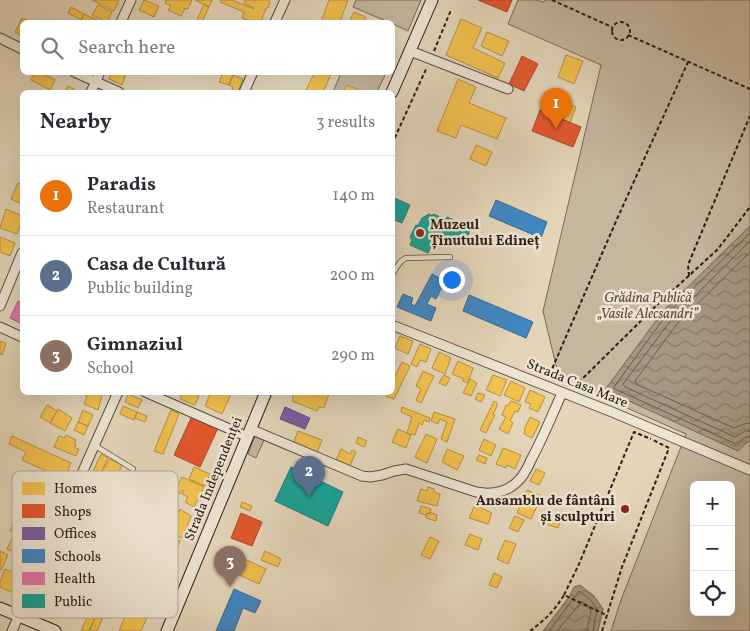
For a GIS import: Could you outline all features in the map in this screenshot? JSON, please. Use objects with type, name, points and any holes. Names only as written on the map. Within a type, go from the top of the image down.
[{"type":"main road","points":[[393,90],[432,0]]},
{"type":"main road","name":"Strada Independenței","points":[[178,604],[265,395]]},
{"type":"main road","points":[[0,608],[12,612]]},
{"type":"main road","points":[[26,618],[55,631]]},
{"type":"main road","name":"Strada Independenței","points":[[167,631],[172,618]]},
{"type":"street","points":[[122,20],[130,0]]},
{"type":"street","points":[[276,20],[285,0]]},
{"type":"street","points":[[0,38],[20,48]]},
{"type":"street","points":[[410,51],[508,89]]},
{"type":"street","points":[[80,75],[114,90]]},
{"type":"street","points":[[92,90],[98,75]]},
{"type":"street","points":[[245,90],[252,75]]},
{"type":"street","points":[[0,306],[20,258]]},
{"type":"street","points":[[0,326],[20,336]]},
{"type":"street","name":"Strada Casa Mare","points":[[395,326],[562,392],[750,470]]},
{"type":"street","points":[[154,395],[362,476],[370,477],[406,470],[488,494],[500,492],[520,480],[538,447],[562,392]]},
{"type":"street","points":[[83,471],[117,395]]},
{"type":"street","points":[[12,631],[18,618]]},
{"type":"lane","points":[[395,268],[406,258],[450,256]]},
{"type":"lane","points":[[94,445],[133,469]]},
{"type":"path","points":[[552,0],[612,27]]},
{"type":"path","points":[[395,137],[451,10]]},
{"type":"path","points":[[619,22],[625,23],[629,27],[628,35],[624,39],[618,40],[612,33],[612,27],[619,22]]},
{"type":"path","points":[[628,35],[750,90]]},
{"type":"path","points":[[688,62],[616,219],[552,370],[562,392],[604,356],[718,249],[750,207]]},
{"type":"path","points":[[689,276],[688,265],[750,116]]},
{"type":"path","points":[[530,631],[557,607],[564,595],[579,564],[634,432],[669,448],[622,568],[602,631]]},
{"type":"path","points":[[564,595],[606,615]]},
{"type":"green space","points":[[356,0],[421,0],[408,31],[395,25],[395,20],[383,20],[353,7]]},
{"type":"green space","name":"Grădina Publică „Vasile Alecsandri”","points":[[518,0],[544,2],[545,0],[750,0],[750,631],[611,631],[621,600],[686,434],[559,378],[543,311],[601,65],[508,24]]},
{"type":"green space","points":[[340,75],[385,75],[378,90],[334,90]]},
{"type":"green space","points":[[255,436],[264,440],[256,458],[248,454]]},
{"type":"water","points":[[750,226],[750,440],[738,451],[605,390],[663,311]]},
{"type":"water","points":[[580,585],[594,596],[603,609],[598,631],[543,631],[569,597],[574,587]]},
{"type":"building: Homes","points":[[92,0],[117,0],[119,1],[114,11]]},
{"type":"building: Homes","points":[[144,0],[159,6],[154,17],[139,10]]},
{"type":"building: Homes","points":[[166,0],[192,0],[188,9],[185,8],[181,16],[168,10],[171,6],[165,3]]},
{"type":"building: Homes","points":[[195,0],[212,0],[209,7]]},
{"type":"building: Homes","points":[[221,0],[232,0],[254,9],[244,3],[245,0],[269,0],[270,2],[262,20],[248,20],[242,18],[244,12],[220,2]]},
{"type":"building: Homes","points":[[329,0],[348,0],[341,20],[322,20]]},
{"type":"building: Homes","points":[[204,4],[209,7],[203,20],[197,20]]},
{"type":"building: Homes","points":[[98,5],[112,12],[108,20],[103,20],[92,15]]},
{"type":"building: Homes","points":[[71,7],[84,14],[81,20],[68,13]]},
{"type":"building: Homes","points":[[354,12],[366,17],[364,20],[350,20]]},
{"type":"building: Homes","points":[[84,14],[98,20],[81,20]]},
{"type":"building: Homes","points":[[461,19],[482,28],[473,48],[505,63],[498,78],[446,55]]},
{"type":"building: Homes","points":[[20,22],[20,35],[15,32]]},
{"type":"building: Homes","points":[[487,32],[509,41],[502,56],[481,46]]},
{"type":"building: Homes","points":[[566,55],[583,61],[574,84],[558,77]]},
{"type":"building: Homes","points":[[34,75],[46,75],[55,80],[50,90],[31,80]]},
{"type":"building: Homes","points":[[110,75],[125,75],[122,85],[109,79]]},
{"type":"building: Homes","points":[[222,75],[233,75],[229,85],[219,82]]},
{"type":"building: Homes","points":[[233,75],[243,79],[239,90],[232,90],[233,87],[229,85]]},
{"type":"building: Homes","points":[[314,75],[331,75],[324,90],[306,90]]},
{"type":"building: Homes","points":[[458,79],[476,87],[469,103],[506,118],[497,139],[461,125],[456,138],[437,131]]},
{"type":"building: Homes","points":[[347,85],[357,89],[356,90],[344,90]]},
{"type":"building: Homes","points":[[68,86],[75,90],[66,90]]},
{"type":"building: Homes","points":[[549,96],[576,107],[570,123],[543,112]]},
{"type":"building: Homes","points":[[476,145],[492,152],[486,166],[470,159]]},
{"type":"building: Homes","points":[[18,183],[20,184],[20,203],[11,199]]},
{"type":"building: Homes","points":[[6,209],[20,215],[20,226],[17,234],[0,228]]},
{"type":"building: Homes","points":[[0,237],[15,243],[10,256],[0,252]]},
{"type":"building: Homes","points":[[400,336],[413,341],[408,354],[395,348]]},
{"type":"building: Homes","points":[[0,341],[6,343],[2,355],[0,354]]},
{"type":"building: Homes","points":[[420,344],[431,349],[426,362],[420,360],[417,367],[411,364]]},
{"type":"building: Homes","points":[[439,352],[451,358],[445,374],[432,368]]},
{"type":"building: Homes","points":[[458,361],[473,368],[468,383],[463,381],[464,379],[452,374]]},
{"type":"building: Homes","points":[[402,362],[410,366],[394,399],[386,396],[395,395],[395,376]]},
{"type":"building: Homes","points":[[423,371],[434,376],[421,403],[416,400],[421,389],[416,386]]},
{"type":"building: Homes","points":[[444,375],[450,378],[446,386],[439,383]]},
{"type":"building: Homes","points":[[493,375],[507,380],[500,396],[486,390]]},
{"type":"building: Homes","points":[[470,379],[477,383],[471,396],[463,393]]},
{"type":"building: Homes","points":[[511,381],[525,388],[519,402],[504,395]]},
{"type":"building: Homes","points":[[530,390],[545,397],[538,412],[529,408],[531,404],[525,402]]},
{"type":"building: Homes","points":[[478,393],[485,395],[481,402],[475,399]]},
{"type":"building: Homes","points":[[85,395],[102,395],[98,410],[84,404],[87,396]]},
{"type":"building: Homes","points":[[128,395],[142,400],[138,408],[125,402]]},
{"type":"building: Homes","points":[[181,395],[199,396],[195,405],[180,399]]},
{"type":"building: Homes","points":[[210,395],[231,395],[222,414],[205,406]]},
{"type":"building: Homes","points":[[293,395],[329,395],[324,408],[319,407],[317,411],[292,401]]},
{"type":"building: Homes","points":[[494,401],[497,403],[493,414],[495,415],[486,433],[480,430]]},
{"type":"building: Homes","points":[[511,401],[521,405],[518,412],[515,411],[510,421],[513,423],[508,434],[499,429],[506,417],[502,415],[506,405],[508,406]]},
{"type":"building: Homes","points":[[47,405],[57,411],[50,423],[40,417]]},
{"type":"building: Homes","points":[[123,406],[137,412],[134,420],[120,414]]},
{"type":"building: Homes","points":[[402,407],[430,418],[429,422],[424,420],[422,425],[419,423],[415,435],[407,433],[412,417],[401,412]]},
{"type":"building: Homes","points":[[58,409],[72,418],[65,431],[50,423]]},
{"type":"building: Homes","points":[[83,410],[93,415],[88,426],[78,422]]},
{"type":"building: Homes","points":[[171,410],[179,414],[163,454],[154,451]]},
{"type":"building: Homes","points":[[137,412],[147,416],[145,422],[135,418]]},
{"type":"building: Homes","points":[[434,412],[455,419],[447,442],[441,439],[447,422],[440,419],[438,424],[431,421]]},
{"type":"building: Homes","points":[[530,417],[540,422],[532,438],[524,434]]},
{"type":"building: Homes","points":[[78,422],[88,426],[84,435],[74,430]]},
{"type":"building: Homes","points":[[398,429],[411,435],[406,448],[392,442]]},
{"type":"building: Homes","points":[[298,431],[322,440],[317,453],[293,444]]},
{"type":"building: Homes","points":[[426,434],[437,439],[427,463],[415,457]]},
{"type":"building: Homes","points":[[66,435],[76,440],[75,448],[79,449],[76,456],[54,447],[59,436],[65,438]]},
{"type":"building: Homes","points":[[12,436],[71,463],[68,471],[46,471],[22,460],[26,452],[9,444]]},
{"type":"building: Homes","points":[[358,437],[367,441],[364,447],[356,443]]},
{"type":"building: Homes","points":[[484,439],[496,445],[491,456],[479,450]]},
{"type":"building: Homes","points":[[503,448],[521,455],[515,469],[507,465],[506,468],[496,464]]},
{"type":"building: Homes","points":[[341,449],[350,454],[352,450],[356,452],[350,466],[336,460]]},
{"type":"building: Homes","points":[[447,449],[464,456],[457,470],[442,462]]},
{"type":"building: Homes","points":[[101,454],[108,458],[102,471],[93,471]]},
{"type":"building: Homes","points":[[479,455],[487,458],[485,464],[476,460]]},
{"type":"building: Homes","points":[[110,459],[122,465],[119,471],[102,471]]},
{"type":"building: Homes","points":[[194,467],[210,474],[205,486],[189,479]]},
{"type":"building: Homes","points":[[536,469],[545,473],[539,485],[530,481]]},
{"type":"building: Homes","points":[[182,477],[204,487],[194,507],[185,502],[188,497],[182,494],[184,491],[182,490],[180,494],[178,493],[178,485]]},
{"type":"building: Homes","points":[[428,487],[440,494],[437,506],[417,501],[421,489],[427,491]]},
{"type":"building: Homes","points":[[527,490],[542,496],[531,519],[517,513]]},
{"type":"building: Homes","points":[[242,502],[252,506],[250,511],[240,507]]},
{"type":"building: Homes","points":[[475,505],[492,513],[488,524],[469,518]]},
{"type":"building: Homes","points":[[421,506],[431,509],[430,514],[419,513]]},
{"type":"building: Homes","points":[[180,509],[191,516],[182,538],[178,536],[178,512]]},
{"type":"building: Homes","points":[[430,512],[437,515],[436,521],[426,518],[427,513],[430,514]]},
{"type":"building: Homes","points":[[545,514],[561,519],[558,528],[543,523]]},
{"type":"building: Homes","points":[[515,516],[524,520],[518,532],[509,528]]},
{"type":"building: Homes","points":[[470,534],[482,539],[478,550],[465,545]]},
{"type":"building: Homes","points":[[430,537],[439,541],[430,559],[421,555]]},
{"type":"building: Homes","points":[[12,538],[12,551],[7,549]]},
{"type":"building: Homes","points":[[505,540],[516,544],[508,564],[497,559]]},
{"type":"building: Homes","points":[[225,550],[266,569],[259,584],[218,565]]},
{"type":"building: Homes","points":[[0,551],[8,555],[1,570],[0,570]]},
{"type":"building: Homes","points":[[265,551],[281,559],[278,567],[261,560]]},
{"type":"building: Homes","points":[[5,569],[12,572],[12,592],[0,587]]},
{"type":"building: Homes","points":[[494,573],[502,577],[497,588],[489,585]]},
{"type":"building: Homes","points":[[87,618],[95,618],[89,631],[81,631]]},
{"type":"building: Homes","points":[[95,618],[103,618],[97,631],[90,629]]},
{"type":"building: Homes","points":[[124,618],[147,618],[141,631],[119,631]]},
{"type":"building: Shops","points":[[478,0],[512,0],[507,12]]},
{"type":"building: Shops","points":[[522,56],[538,64],[524,91],[509,84]]},
{"type":"building: Shops","points":[[540,110],[581,127],[573,147],[532,131]]},
{"type":"building: Shops","points":[[192,416],[218,428],[200,467],[174,455]]},
{"type":"building: Shops","points":[[241,513],[262,522],[252,546],[231,538]]},
{"type":"building: Offices","points":[[285,407],[310,418],[305,429],[280,419]]},
{"type":"building: Schools","points":[[496,200],[547,222],[541,238],[489,216]]},
{"type":"building: Schools","points":[[432,274],[445,281],[436,299],[431,296],[427,304],[436,308],[431,321],[397,307],[403,294],[413,298],[411,304],[415,306]]},
{"type":"building: Schools","points":[[469,295],[533,322],[526,338],[463,311]]},
{"type":"building: Schools","points":[[234,589],[261,601],[255,613],[243,608],[234,631],[216,631]]},
{"type":"building: Health","points":[[18,301],[20,302],[20,323],[10,318]]},
{"type":"building: Public","points":[[395,198],[410,205],[402,223],[395,220]]},
{"type":"building: Public","points":[[429,214],[446,219],[447,217],[471,228],[463,247],[437,236],[432,238],[431,241],[433,242],[428,253],[410,245],[412,240],[410,237],[416,225],[418,226],[422,218]]},
{"type":"building: Public","points":[[291,467],[343,492],[328,526],[275,501]]},
{"type":"place","name":"Paradis","points":[[556,129]]},
{"type":"place","name":"Muzeul Ținutului Edineț","points":[[420,233]]},
{"type":"place","name":"Casa de Cultură","points":[[309,497]]},
{"type":"place","name":"Ansamblu de fântâni și sculpturi","points":[[625,509]]},
{"type":"place","name":"Gimnaziul","points":[[230,587]]}]
